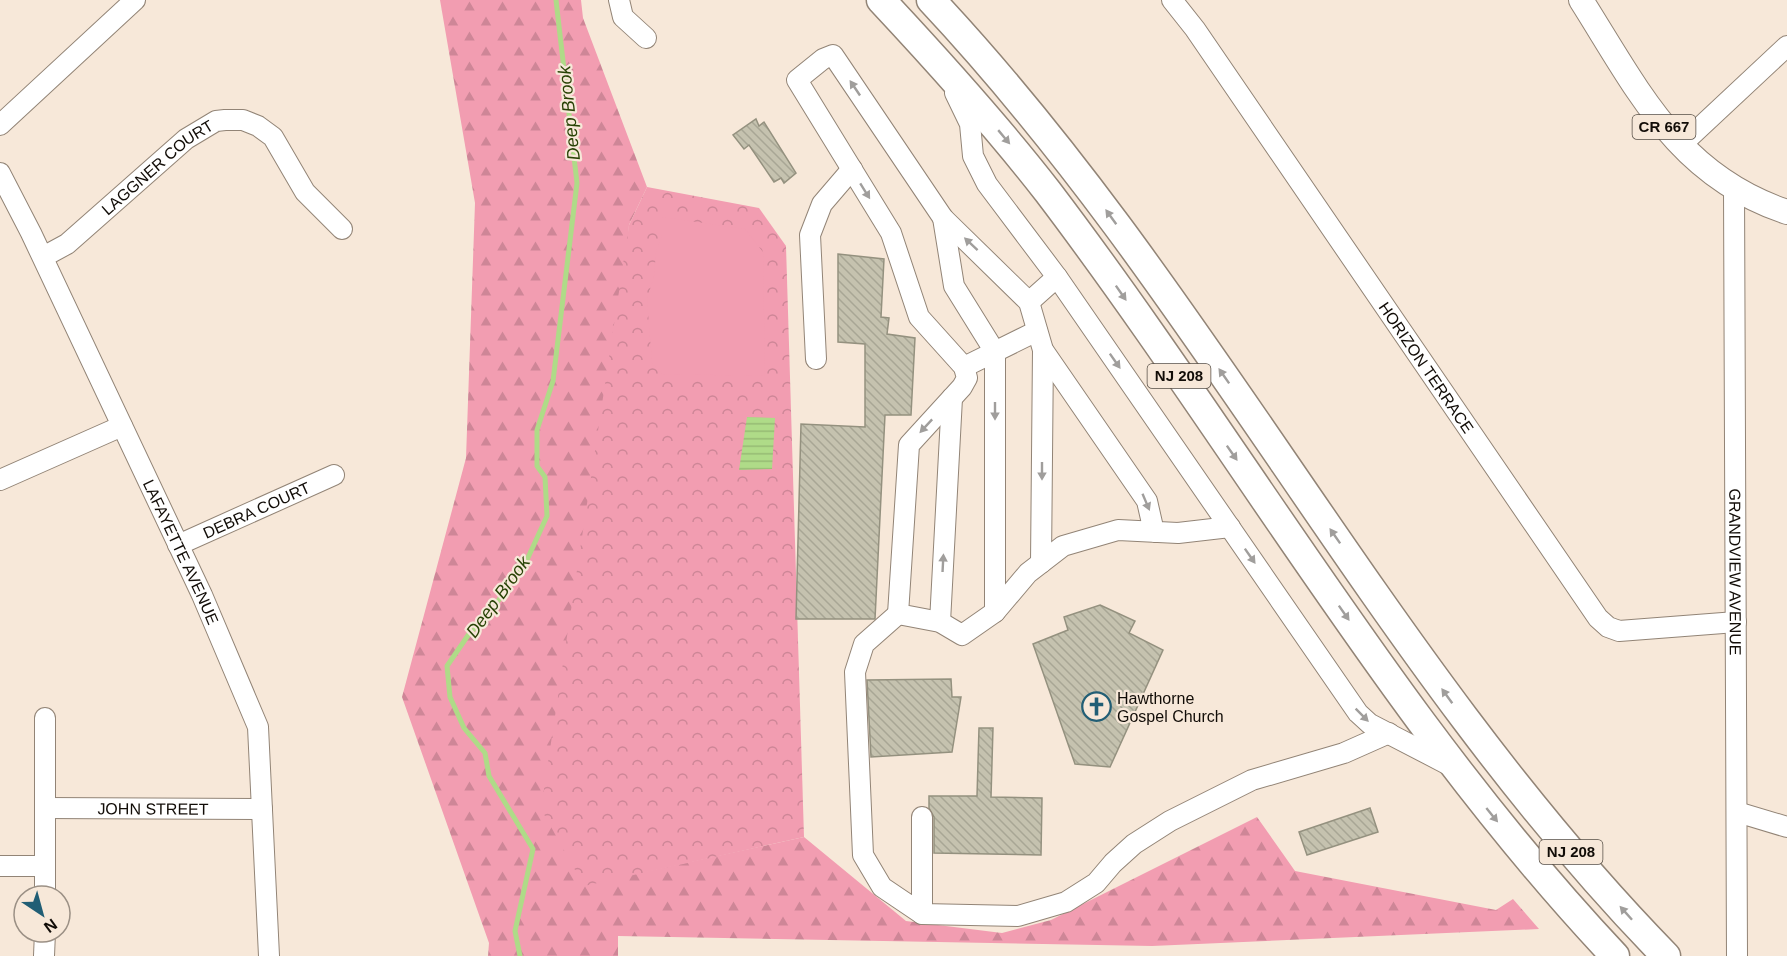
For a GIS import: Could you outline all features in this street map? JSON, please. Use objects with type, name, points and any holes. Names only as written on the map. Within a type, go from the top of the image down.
[{"type":"highway","name":"NJ 208","points":[[880,0],[924,46],[1008,142],[1084,242],[1380,666],[1455,769],[1537,870],[1615,956]]},
{"type":"highway","name":"NJ 208","points":[[931,0],[1015,94],[1076,169],[1153,274],[1397,626],[1482,743],[1566,845],[1666,956]]},
{"type":"main road","name":"CR 667","points":[[1581,0],[1650,108],[1680,146],[1708,172],[1734,188],[1787,212]]},
{"type":"street","points":[[0,125],[135,0]]},
{"type":"street","points":[[619,0],[623,16],[646,38]]},
{"type":"street","name":"HORIZON TERRACE","points":[[1172,0],[1195,29],[1598,618],[1608,627],[1619,631],[1736,622]]},
{"type":"street","points":[[924,46],[967,115],[978,170],[1057,277],[1358,713],[1389,733],[1455,769]]},
{"type":"street","points":[[1680,146],[1787,46]]},
{"type":"street","points":[[1154,532],[1147,501],[1043,350],[1029,302],[943,218],[833,55],[823,59],[797,80],[891,233],[919,317],[964,367],[967,378],[909,445],[897,614],[864,644],[855,672],[863,855],[882,887],[922,914],[1018,916],[1066,902],[1096,883],[1134,844],[1170,821],[1252,780],[1344,753],[1389,733]]},
{"type":"street","name":"LAGGNER COURT","points":[[43,257],[67,244],[196,131],[225,120],[243,120],[258,126],[273,137],[305,192],[342,229]]},
{"type":"street","points":[[816,359],[810,235],[822,204],[852,169]]},
{"type":"street","name":"LAFAYETTE AVENUE","points":[[0,173],[43,257],[178,545],[258,727],[269,956]]},
{"type":"street","name":"GRANDVIEW AVENUE","points":[[1734,188],[1737,956]]},
{"type":"street","points":[[943,218],[954,286],[995,352],[995,612]]},
{"type":"street","points":[[1029,302],[1057,277]]},
{"type":"street","points":[[964,367],[1037,331]]},
{"type":"street","points":[[1041,563],[1043,350]]},
{"type":"street","points":[[940,622],[951,398]]},
{"type":"street","points":[[0,480],[122,426]]},
{"type":"street","name":"DEBRA COURT","points":[[178,545],[334,475]]},
{"type":"street","points":[[897,614],[940,622],[962,635],[995,612],[1028,573],[1063,546],[1118,530],[1178,533],[1230,527]]},
{"type":"street","points":[[45,718],[45,884]]},
{"type":"street","name":"JOHN STREET","points":[[45,807],[262,809]]},
{"type":"street","points":[[1737,812],[1787,827]]},
{"type":"street","points":[[922,817],[922,914]]},
{"type":"street","points":[[0,867],[45,866]]},
{"type":"green space","points":[[440,0],[581,0],[583,18],[647,187],[629,225],[584,885],[804,837],[906,921],[1002,933],[1051,920],[1257,817],[1295,871],[1496,910],[1513,899],[1539,929],[1152,946],[618,936],[618,956],[488,956],[489,943],[402,697],[466,458],[475,203]]},
{"type":"green space","points":[[647,187],[759,208],[786,246],[804,837],[584,886],[541,809],[629,225]]},
{"type":"green space","points":[[662,217],[745,229],[763,252],[765,376],[662,374],[652,363],[647,299],[654,276],[656,252],[662,235]]},
{"type":"shaded area","points":[[747,417],[775,418],[772,469],[739,470]]},
{"type":"building","points":[[756,119],[759,126],[764,122],[796,173],[784,183],[781,178],[774,182],[749,145],[744,149],[733,135]]},
{"type":"building","points":[[838,254],[884,259],[881,317],[889,318],[887,334],[915,338],[911,415],[885,415],[875,619],[796,619],[801,424],[865,427],[865,344],[838,342]]},
{"type":"building","name":"Hawthorne Gospel Church","points":[[1100,605],[1135,621],[1129,633],[1163,650],[1110,767],[1075,764],[1033,644],[1068,630],[1064,617]]},
{"type":"building","points":[[951,679],[952,697],[961,697],[952,752],[871,757],[867,680]]},
{"type":"building","points":[[979,728],[993,728],[991,797],[1042,798],[1041,855],[934,853],[934,817],[929,808],[929,796],[977,796]]},
{"type":"building","points":[[1370,808],[1378,832],[1307,855],[1299,832]]},
{"type":"waterway","name":"Deep Brook","points":[[520,956],[515,931],[533,849],[489,776],[485,753],[464,728],[450,697],[447,666],[469,634],[488,615],[526,562],[547,516],[545,477],[537,466],[537,430],[553,381],[577,183],[556,0]]},
{"type":"place","name":"Hawthorne Gospel Church","points":[[1096,707]]}]
